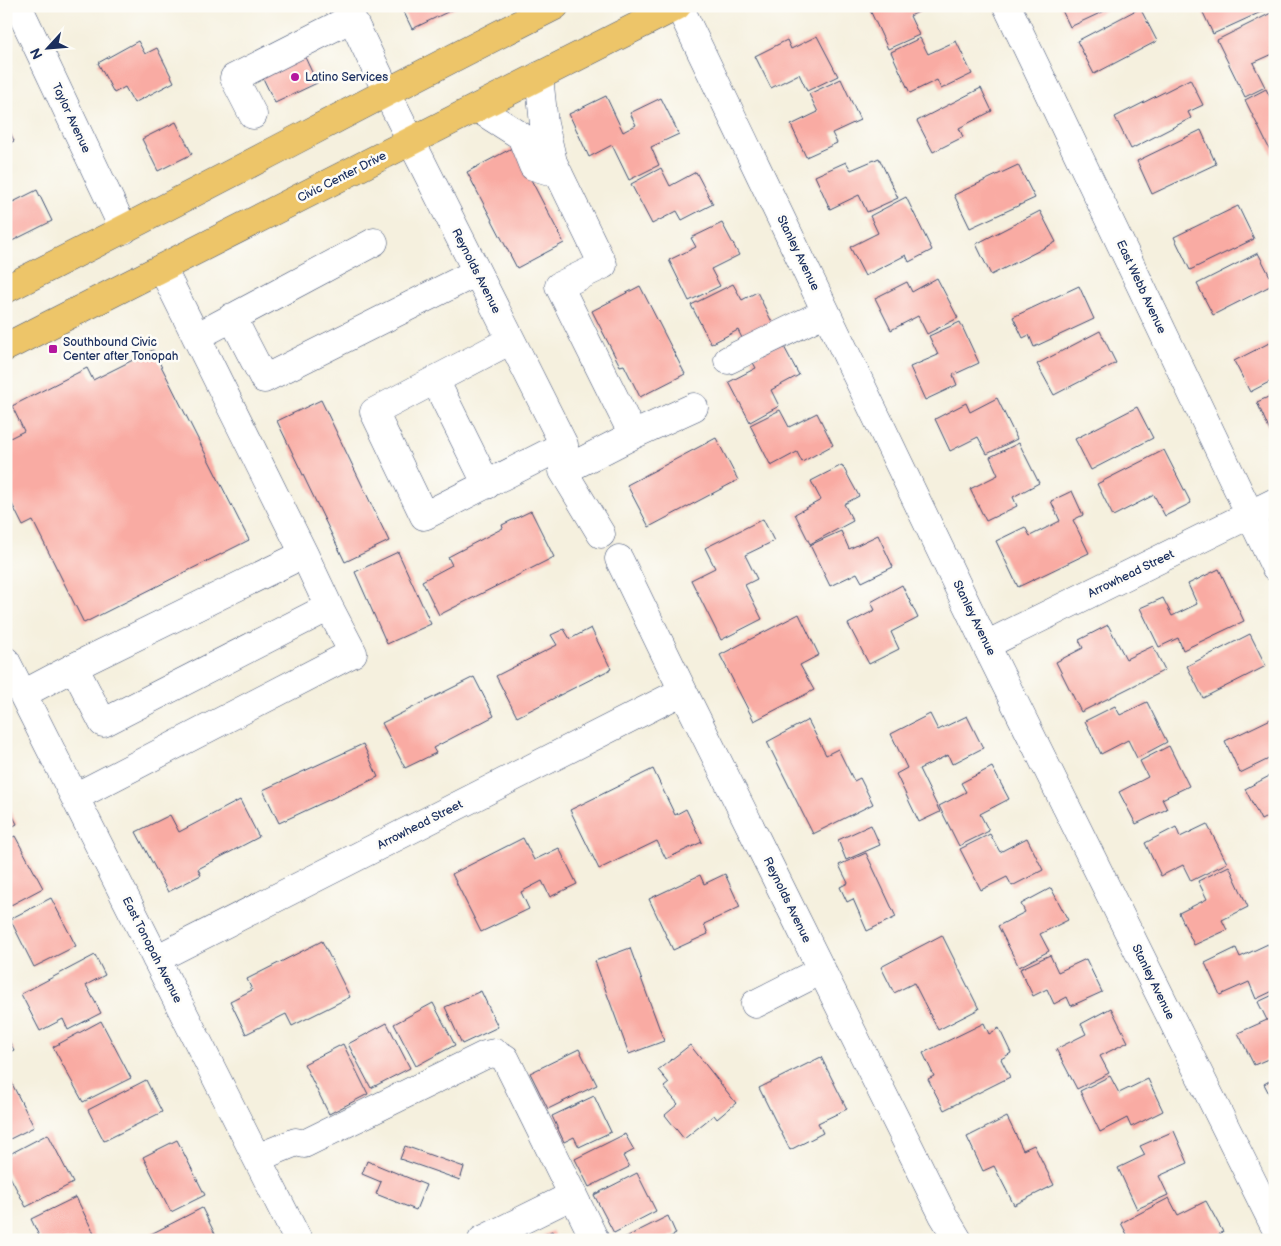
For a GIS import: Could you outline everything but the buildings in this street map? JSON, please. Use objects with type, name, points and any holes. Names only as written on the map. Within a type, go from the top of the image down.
[{"type":"main road","points":[[6,290],[555,6]]},
{"type":"main road","name":"Civic Center Drive","points":[[6,347],[678,6]]},
{"type":"street","name":"Taylor Avenue","points":[[18,6],[124,230]]},
{"type":"street","name":"Stanley Avenue","points":[[678,6],[986,645],[1275,1227]]},
{"type":"street","name":"East Webb Avenue","points":[[1007,6],[1275,567]]},
{"type":"street","name":"Reynolds Avenue","points":[[349,12],[411,142],[511,340],[563,458],[601,534]]},
{"type":"street","points":[[253,115],[234,78],[349,12]]},
{"type":"street","points":[[539,76],[544,124],[553,162],[603,265],[560,286],[633,435]]},
{"type":"street","points":[[477,108],[521,136],[533,166],[558,174]]},
{"type":"street","points":[[196,336],[374,242]]},
{"type":"street","points":[[75,797],[353,653],[162,268]]},
{"type":"street","points":[[232,317],[264,379],[476,272]]},
{"type":"street","points":[[728,360],[826,312]]},
{"type":"street","points":[[511,340],[374,412],[424,516],[487,485],[633,435],[694,408]]},
{"type":"street","points":[[435,380],[487,485]]},
{"type":"street","name":"Arrowhead Street","points":[[986,645],[1275,502]]},
{"type":"street","points":[[23,694],[304,554]]},
{"type":"street","name":"Reynolds Avenue","points":[[619,559],[943,1215],[958,1240]]},
{"type":"street","points":[[74,667],[103,723],[329,607]]},
{"type":"street","name":"East Tonopah Avenue","points":[[6,661],[298,1240]]},
{"type":"street","name":"Arrowhead Street","points":[[156,959],[683,691]]},
{"type":"street","points":[[755,1004],[822,970]]},
{"type":"street","points":[[257,1158],[296,1142],[304,1144],[485,1055],[495,1053],[505,1058],[595,1240]]},
{"type":"street","points":[[482,1240],[573,1195]]},
{"type":"place","name":"Latino Services","points":[[295,77]]},
{"type":"place","name":"Southbound Civic Center after Tonopah","points":[[53,349]]}]
